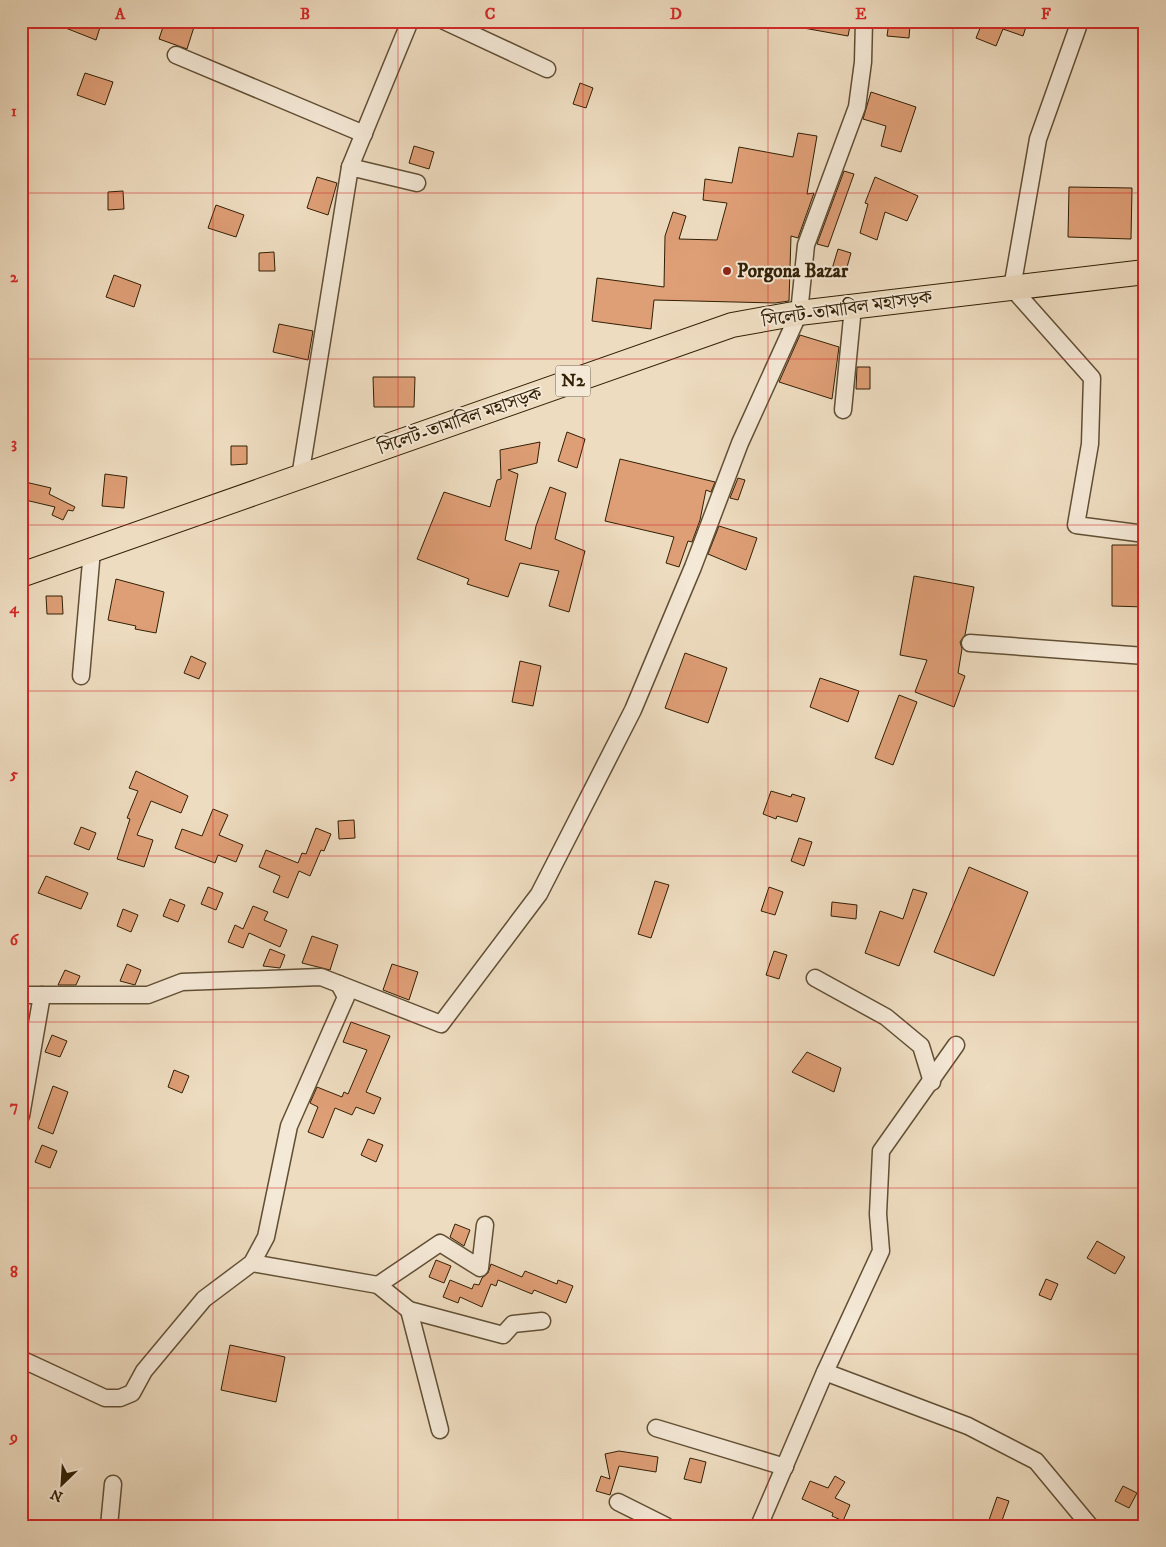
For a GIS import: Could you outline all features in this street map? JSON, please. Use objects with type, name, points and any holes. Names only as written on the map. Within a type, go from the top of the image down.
[{"type":"highway","name":"সিলেট-তামাবিল মহাসড়ক","points":[[21,575],[732,325],[799,313],[1145,272]]},
{"type":"street","points":[[300,477],[350,167],[410,21]]},
{"type":"street","points":[[444,21],[548,69]]},
{"type":"street","points":[[21,995],[148,995],[182,982],[321,977],[441,1024],[539,894],[633,710],[693,567],[740,443],[799,313],[806,245],[856,107],[863,62],[864,21]]},
{"type":"street","points":[[1080,21],[1038,139],[1012,288],[1092,378],[1090,444],[1076,525],[1145,534]]},
{"type":"street","points":[[176,55],[364,134]]},
{"type":"street","points":[[350,167],[417,182]]},
{"type":"street","points":[[843,410],[853,307]]},
{"type":"street","points":[[81,676],[92,550]]},
{"type":"street","points":[[970,643],[1145,656]]},
{"type":"street","points":[[816,978],[886,1017],[921,1046],[932,1082]]},
{"type":"street","points":[[21,1359],[105,1398],[120,1398],[132,1393],[144,1371],[204,1299],[252,1263],[266,1237],[289,1126],[346,997],[339,984]]},
{"type":"street","points":[[21,1116],[42,995]]},
{"type":"street","points":[[759,1526],[825,1372],[881,1251],[878,1214],[881,1151],[932,1082],[956,1045]]},
{"type":"street","points":[[378,1285],[440,1243],[480,1268],[485,1226]]},
{"type":"street","points":[[252,1263],[378,1285],[409,1310],[503,1335],[513,1324],[542,1321]]},
{"type":"street","points":[[409,1310],[440,1430]]},
{"type":"street","points":[[825,1372],[968,1426],[1036,1461],[1090,1526]]},
{"type":"street","points":[[656,1428],[785,1467]]},
{"type":"street","points":[[109,1526],[113,1484]]},
{"type":"street","points":[[618,1502],[666,1526]]},
{"type":"building","points":[[48,21],[102,21],[96,40]]},
{"type":"building","points":[[165,21],[179,21],[194,27],[187,49],[159,39]]},
{"type":"building","points":[[798,21],[851,21],[848,36],[798,27]]},
{"type":"building","points":[[983,21],[1028,21],[1023,36],[1003,29],[996,46],[976,38]]},
{"type":"building","points":[[889,22],[910,25],[909,38],[887,36]]},
{"type":"building","points":[[85,73],[113,82],[105,105],[77,95]]},
{"type":"building","points":[[580,83],[593,88],[586,108],[573,104]]},
{"type":"building","points":[[871,92],[916,107],[901,152],[881,146],[886,126],[863,119]]},
{"type":"building","points":[[798,133],[817,136],[807,194],[814,193],[798,238],[791,236],[789,301],[775,303],[654,300],[651,329],[592,321],[597,278],[664,287],[665,236],[673,212],[686,216],[679,239],[717,240],[727,203],[703,200],[705,179],[732,183],[739,147],[793,157]]},
{"type":"building","points":[[414,146],[434,152],[429,169],[409,163]]},
{"type":"building","points":[[844,171],[854,174],[828,247],[817,244]]},
{"type":"building","points":[[317,177],[337,183],[328,215],[307,208]]},
{"type":"building","points":[[875,177],[918,196],[907,221],[885,212],[877,240],[860,233],[868,204],[865,203]]},
{"type":"building","points":[[1069,187],[1132,188],[1131,239],[1068,237]]},
{"type":"building","points":[[123,191],[124,209],[108,210],[108,192]]},
{"type":"building","points":[[216,205],[244,215],[236,237],[208,228]]},
{"type":"building","points":[[838,249],[851,253],[845,274],[832,269]]},
{"type":"building","points":[[274,252],[275,271],[259,271],[259,253]]},
{"type":"building","points":[[114,275],[141,285],[134,307],[106,297]]},
{"type":"building","points":[[279,324],[313,331],[308,360],[273,352]]},
{"type":"building","points":[[800,335],[839,347],[832,399],[779,382]]},
{"type":"building","points":[[857,367],[870,367],[870,389],[856,389]]},
{"type":"building","points":[[373,377],[415,377],[414,407],[374,407]]},
{"type":"building","points":[[567,432],[585,439],[577,468],[558,461]]},
{"type":"building","points":[[540,442],[537,463],[508,470],[518,474],[505,540],[531,549],[536,526],[550,487],[566,493],[555,539],[585,551],[569,612],[549,606],[559,571],[520,563],[508,597],[467,584],[469,579],[417,559],[444,492],[490,507],[497,480],[501,479],[500,450]]},
{"type":"building","points":[[231,446],[247,446],[247,464],[231,465]]},
{"type":"building","points":[[620,459],[715,482],[711,492],[706,490],[700,520],[692,542],[688,541],[679,567],[666,563],[674,537],[605,521]]},
{"type":"building","points":[[105,474],[127,477],[124,508],[102,506]]},
{"type":"building","points":[[738,478],[745,480],[738,500],[730,498]]},
{"type":"building","points":[[21,481],[51,488],[49,494],[75,507],[73,511],[68,510],[63,520],[52,515],[55,507],[21,499]]},
{"type":"building","points":[[719,526],[757,538],[746,570],[708,554]]},
{"type":"building","points":[[1112,545],[1145,545],[1145,607],[1112,606]]},
{"type":"building","points":[[914,576],[974,587],[965,635],[960,642],[962,649],[958,673],[965,676],[954,707],[915,692],[927,660],[900,655]]},
{"type":"building","points":[[116,579],[164,592],[156,633],[135,629],[136,626],[108,620]]},
{"type":"building","points":[[46,596],[62,596],[63,614],[47,614]]},
{"type":"building","points":[[685,653],[727,668],[708,723],[665,708]]},
{"type":"building","points":[[191,656],[206,663],[199,679],[184,673]]},
{"type":"building","points":[[520,661],[541,666],[533,706],[512,702]]},
{"type":"building","points":[[820,678],[859,691],[848,722],[810,707]]},
{"type":"building","points":[[899,695],[917,702],[893,765],[875,758]]},
{"type":"building","points":[[136,771],[188,796],[181,813],[151,801],[137,835],[153,840],[144,867],[117,859],[130,819],[127,818],[138,791],[129,788]]},
{"type":"building","points":[[771,791],[791,797],[792,794],[805,798],[797,822],[777,816],[776,819],[763,814]]},
{"type":"building","points":[[213,809],[228,815],[219,835],[243,845],[236,862],[218,855],[215,863],[175,848],[182,829],[202,836]]},
{"type":"building","points":[[354,820],[355,838],[339,839],[338,821]]},
{"type":"building","points":[[81,827],[96,833],[89,850],[74,844]]},
{"type":"building","points":[[316,828],[331,834],[324,851],[321,850],[310,876],[299,871],[288,898],[273,892],[280,876],[259,867],[266,850],[298,863],[302,853],[306,854]]},
{"type":"building","points":[[799,838],[812,842],[804,866],[791,861]]},
{"type":"building","points":[[969,867],[1028,892],[994,976],[934,952]]},
{"type":"building","points":[[46,876],[88,893],[81,909],[38,893]]},
{"type":"building","points":[[655,881],[669,885],[651,938],[638,934]]},
{"type":"building","points":[[208,887],[223,893],[216,910],[201,904]]},
{"type":"building","points":[[769,887],[783,892],[775,915],[761,911]]},
{"type":"building","points":[[913,889],[927,893],[899,966],[865,953],[880,911],[903,919]]},
{"type":"building","points":[[170,899],[185,905],[178,922],[163,916]]},
{"type":"building","points":[[832,902],[857,905],[856,919],[831,916]]},
{"type":"building","points":[[253,906],[268,912],[264,920],[287,930],[280,947],[249,933],[243,948],[228,942],[235,925],[243,929]]},
{"type":"building","points":[[123,909],[138,915],[131,932],[117,926]]},
{"type":"building","points":[[312,936],[338,945],[330,970],[302,963]]},
{"type":"building","points":[[270,949],[285,955],[280,968],[263,966]]},
{"type":"building","points":[[774,951],[787,955],[779,979],[766,975]]},
{"type":"building","points":[[127,964],[141,970],[135,985],[120,981]]},
{"type":"building","points":[[392,964],[418,972],[409,1000],[383,990]]},
{"type":"building","points":[[65,970],[80,976],[76,985],[58,985]]},
{"type":"building","points":[[351,1022],[390,1036],[366,1092],[381,1098],[374,1114],[356,1107],[352,1115],[335,1108],[323,1138],[308,1132],[318,1107],[310,1103],[317,1087],[342,1097],[344,1092],[348,1094],[367,1050],[343,1042]]},
{"type":"building","points":[[52,1035],[67,1041],[60,1057],[45,1052]]},
{"type":"building","points":[[807,1052],[841,1068],[834,1092],[792,1072]]},
{"type":"building","points":[[174,1070],[189,1076],[182,1093],[168,1087]]},
{"type":"building","points":[[53,1086],[68,1092],[53,1134],[38,1128]]},
{"type":"building","points":[[368,1139],[383,1145],[376,1162],[361,1155]]},
{"type":"building","points":[[42,1145],[57,1151],[50,1168],[35,1162]]},
{"type":"building","points":[[455,1224],[470,1230],[464,1246],[450,1237]]},
{"type":"building","points":[[1097,1241],[1125,1257],[1115,1274],[1087,1258]]},
{"type":"building","points":[[436,1260],[451,1266],[444,1283],[429,1277]]},
{"type":"building","points":[[491,1264],[522,1277],[525,1271],[557,1284],[558,1280],[573,1286],[566,1303],[534,1290],[532,1294],[498,1280],[496,1286],[491,1284],[482,1307],[460,1297],[458,1303],[443,1297],[450,1280],[472,1289],[474,1284],[479,1285],[482,1278],[488,1273]]},
{"type":"building","points":[[1046,1279],[1058,1284],[1051,1300],[1039,1295]]},
{"type":"building","points":[[230,1345],[285,1357],[276,1402],[221,1390]]},
{"type":"building","points":[[619,1451],[658,1457],[656,1472],[619,1466],[610,1495],[596,1491],[601,1476],[610,1479],[605,1454]]},
{"type":"building","points":[[690,1458],[706,1462],[701,1483],[684,1479]]},
{"type":"building","points":[[835,1476],[845,1482],[835,1498],[850,1505],[843,1521],[832,1516],[833,1513],[802,1499],[810,1481],[828,1488]]},
{"type":"building","points":[[1123,1486],[1137,1493],[1129,1508],[1115,1501]]},
{"type":"building","points":[[997,1497],[1009,1501],[1000,1526],[988,1523]]},
{"type":"place","name":"Porgona Bazar","points":[[727,271]]}]
